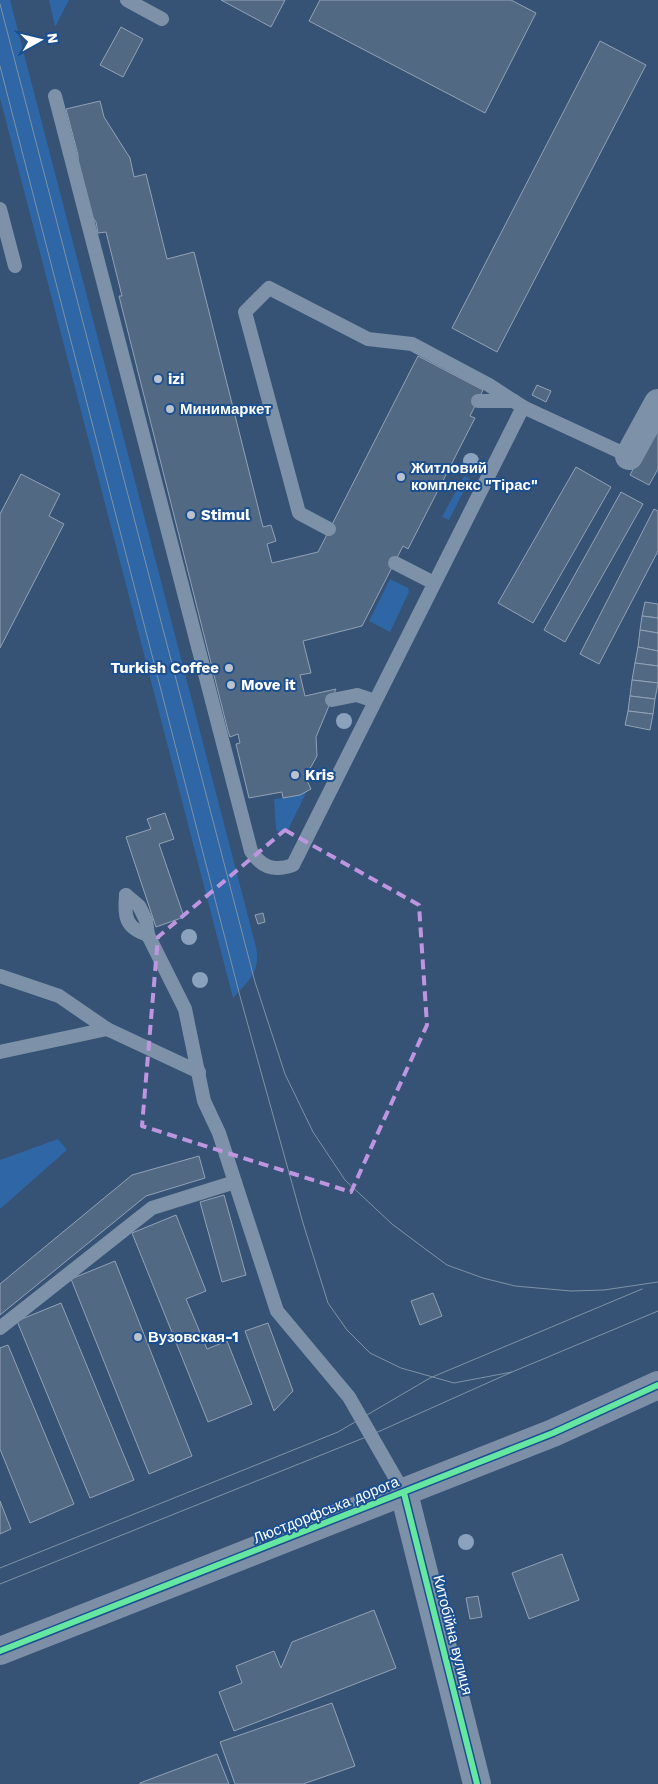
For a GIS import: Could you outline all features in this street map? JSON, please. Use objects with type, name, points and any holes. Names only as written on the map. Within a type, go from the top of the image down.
[{"type":"main road","name":"Люстдорфська дорога","points":[[0,1651],[553,1433],[658,1385]]},
{"type":"street","points":[[629,456],[658,403]]},
{"type":"street","name":"Китобійна вулиця","points":[[404,1493],[477,1784]]},
{"type":"lane","points":[[127,0],[162,19]]},
{"type":"lane","points":[[55,96],[251,851],[257,861],[275,869],[292,865],[434,583],[518,404]]},
{"type":"lane","points":[[0,209],[14,266]]},
{"type":"lane","points":[[330,529],[299,513],[245,312],[269,288],[368,339],[412,344],[490,385],[518,404],[629,456]]},
{"type":"lane","points":[[478,401],[518,404]]},
{"type":"lane","points":[[395,562],[434,583]]},
{"type":"lane","points":[[332,700],[357,695],[375,701]]},
{"type":"lane","points":[[148,935],[185,1009],[204,1101],[219,1134],[278,1311],[350,1397],[404,1493]]},
{"type":"lane","points":[[0,976],[59,996],[107,1029],[199,1072]]},
{"type":"lane","points":[[0,1052],[107,1029]]},
{"type":"lane","points":[[0,1328],[152,1208],[235,1182]]},
{"type":"highlighted area","points":[[285,830],[419,905],[427,1025],[351,1192],[142,1126],[158,937]]},
{"type":"shaded area","points":[[0,0],[10,0],[256,947],[257,963],[255,969],[249,981],[233,998],[0,98]]},
{"type":"shaded area","points":[[49,0],[69,0],[55,27]]},
{"type":"shaded area","points":[[464,476],[470,479],[449,520],[442,517]]},
{"type":"shaded area","points":[[390,579],[408,588],[409,592],[390,632],[369,621]]},
{"type":"shaded area","points":[[307,791],[288,830],[279,832],[276,829],[274,799],[291,797]]},
{"type":"shaded area","points":[[58,1139],[67,1150],[0,1209],[0,1160]]},
{"type":"building","points":[[221,0],[285,0],[271,27]]},
{"type":"building","points":[[320,0],[511,0],[536,13],[485,113],[309,21]]},
{"type":"building","points":[[121,27],[143,39],[123,77],[100,65]]},
{"type":"building","points":[[600,41],[646,65],[497,352],[452,328]]},
{"type":"building","name":"Житловий комплекс \"Тірас\"","points":[[100,101],[104,117],[130,158],[134,177],[146,174],[167,259],[194,252],[263,527],[271,525],[276,541],[267,544],[272,563],[318,552],[418,356],[483,390],[470,416],[475,418],[408,549],[403,546],[362,626],[303,641],[311,673],[300,675],[305,696],[336,689],[316,737],[317,756],[311,767],[304,774],[311,789],[300,795],[283,798],[282,792],[249,798],[236,744],[240,743],[238,734],[230,737],[228,731],[119,296],[122,296],[106,232],[98,233],[96,222],[89,212],[78,170],[78,155],[66,109]]},
{"type":"building","points":[[537,385],[551,391],[546,402],[532,395]]},
{"type":"building","points":[[658,422],[658,469],[649,485],[630,475]]},
{"type":"building","points":[[576,467],[611,487],[533,623],[498,603]]},
{"type":"building","points":[[21,474],[60,494],[49,516],[64,524],[0,648],[0,514]]},
{"type":"building","points":[[621,492],[643,504],[565,642],[544,630]]},
{"type":"building","points":[[654,509],[658,511],[658,551],[599,664],[580,654]]},
{"type":"building","points":[[645,602],[658,604],[658,618],[642,616]]},
{"type":"building","points":[[642,616],[658,618],[658,633],[640,630]]},
{"type":"building","points":[[640,630],[658,633],[658,651],[638,647]]},
{"type":"building","points":[[638,647],[658,651],[658,666],[635,663]]},
{"type":"building","points":[[635,663],[658,666],[658,683],[632,680]]},
{"type":"building","points":[[632,680],[658,683],[655,699],[630,696]]},
{"type":"building","points":[[630,696],[655,699],[653,714],[628,711]]},
{"type":"building","points":[[628,711],[653,714],[650,730],[625,725]]},
{"type":"building","points":[[165,813],[174,839],[159,844],[184,917],[156,927],[126,837],[151,829],[147,819]]},
{"type":"building","points":[[263,913],[265,922],[258,924],[255,915]]},
{"type":"building","points":[[199,1156],[205,1178],[146,1196],[0,1315],[0,1284],[132,1175]]},
{"type":"building","points":[[224,1195],[246,1275],[222,1282],[200,1202]]},
{"type":"building","points":[[176,1215],[206,1291],[186,1299],[207,1349],[227,1341],[252,1404],[208,1422],[132,1233]]},
{"type":"building","points":[[115,1261],[192,1456],[149,1474],[71,1279]]},
{"type":"building","points":[[433,1293],[442,1316],[420,1325],[411,1301]]},
{"type":"building","points":[[61,1303],[134,1480],[90,1498],[17,1321]]},
{"type":"building","points":[[268,1323],[293,1391],[274,1411],[245,1331]]},
{"type":"building","points":[[8,1345],[74,1504],[30,1523],[0,1449],[0,1348]]},
{"type":"building","points":[[0,1501],[11,1529],[0,1534]]},
{"type":"building","points":[[562,1554],[579,1600],[529,1619],[512,1573]]},
{"type":"building","points":[[478,1596],[482,1617],[470,1619],[466,1598]]},
{"type":"building","points":[[374,1610],[396,1668],[234,1731],[219,1692],[242,1683],[236,1666],[274,1651],[281,1668],[292,1642]]},
{"type":"building","points":[[332,1703],[355,1766],[303,1784],[235,1784],[220,1742]]},
{"type":"building","points":[[217,1754],[229,1784],[140,1784],[140,1783]]},
{"type":"tram line","points":[[0,4],[255,982],[285,1074],[313,1132],[345,1180],[392,1224],[447,1265],[483,1278],[515,1286],[571,1291],[604,1290],[658,1282]]},
{"type":"tram line","points":[[0,66],[241,1000],[303,1223],[328,1303],[347,1330],[370,1353],[401,1368],[454,1383],[512,1372]]},
{"type":"tram line","points":[[0,1568],[338,1432],[430,1378],[642,1289]]},
{"type":"tram line","points":[[0,1584],[371,1435],[512,1372],[658,1311]]},
{"type":"cycle path","points":[[0,1651],[553,1433],[658,1385]]},
{"type":"cycle path","points":[[404,1493],[477,1784]]},
{"type":"place","name":"izi","points":[[158,379]]},
{"type":"place","name":"Минимаркет","points":[[170,409]]},
{"type":"place","name":"Житловий комплекс \"Тірас\"","points":[[401,477]]},
{"type":"place","name":"Stimul","points":[[191,515]]},
{"type":"place","name":"Turkish Coffee","points":[[229,668]]},
{"type":"place","name":"Move it","points":[[231,685]]},
{"type":"place","name":"Kris","points":[[295,775]]},
{"type":"place","name":"Вузовская-1","points":[[138,1337]]}]
